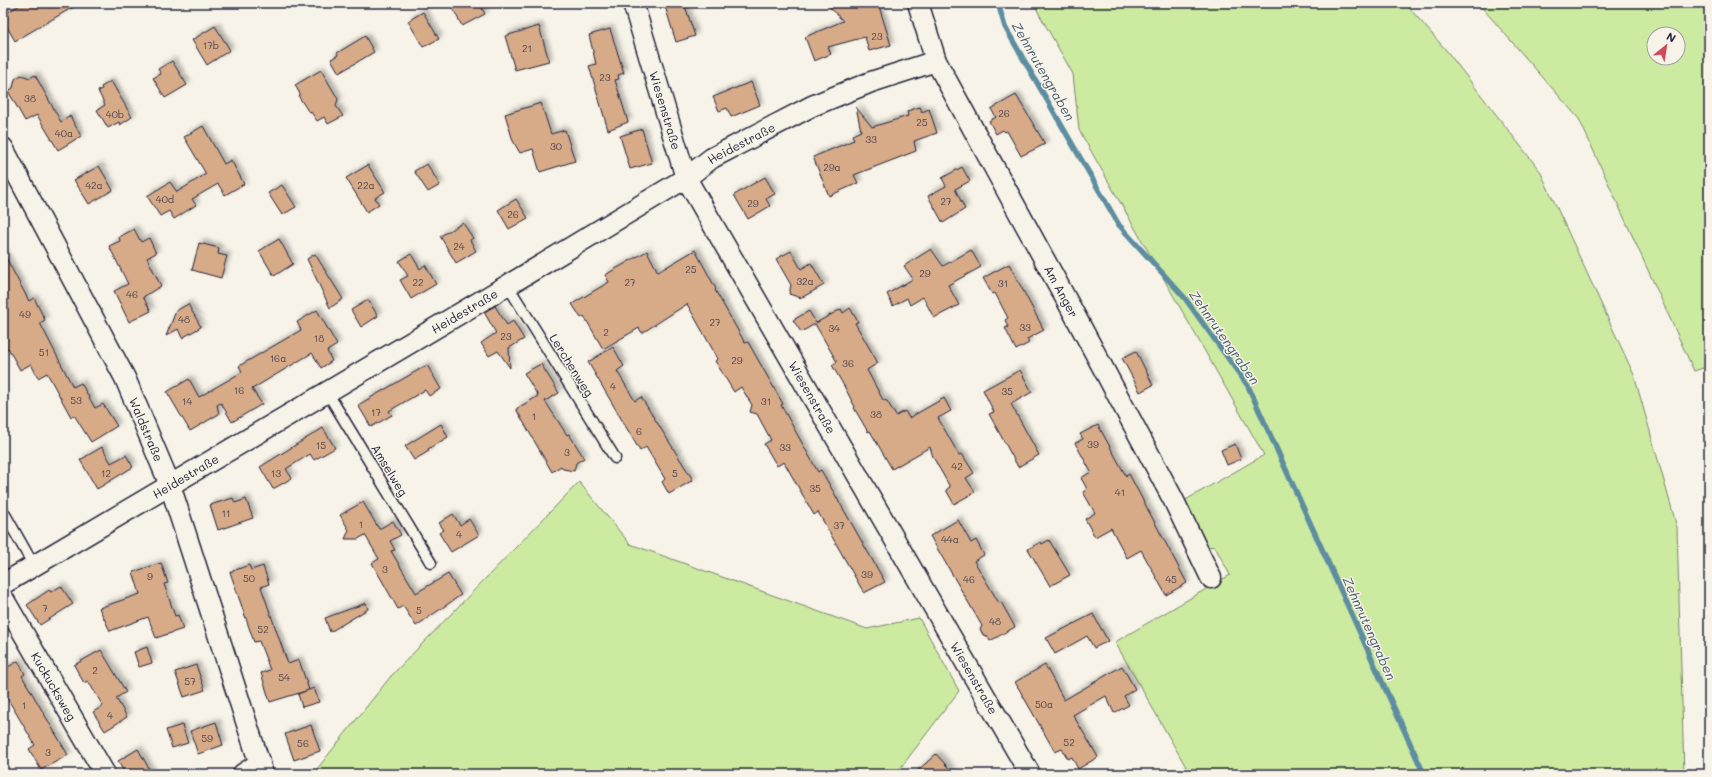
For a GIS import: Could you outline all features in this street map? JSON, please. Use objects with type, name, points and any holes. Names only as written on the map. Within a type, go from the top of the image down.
[{"type":"street","name":"Wiesenstraße","points":[[633,3],[686,178],[1030,774]]},
{"type":"street","name":"Am Anger","points":[[918,3],[936,61],[1173,499],[1212,578]]},
{"type":"street","name":"Heidestraße","points":[[3,584],[508,286],[686,178],[712,158],[812,106],[871,82],[936,61]]},
{"type":"street","name":"Waldstraße","points":[[3,148],[125,378],[170,485],[262,769]]},
{"type":"street","name":"Kuckucksweg","points":[[3,598],[105,774]]},
{"type":"street","points":[[243,774],[262,769]]},
{"type":"lane","name":"Lerchenweg","points":[[508,286],[615,458]]},
{"type":"lane","name":"Amselweg","points":[[327,392],[430,563]]},
{"type":"lane","points":[[3,511],[34,566]]},
{"type":"green space","points":[[1035,3],[1405,3],[1446,50],[1540,171],[1634,375],[1677,527],[1684,774],[1190,774],[1115,642],[1230,575],[1215,547],[1205,546],[1182,502],[1264,455],[1079,130],[1073,74],[1038,12]]},
{"type":"green space","points":[[1478,3],[1709,3],[1709,366],[1694,371],[1579,119]]},
{"type":"green space","points":[[579,482],[630,544],[867,629],[919,618],[959,691],[896,774],[313,774],[391,676]]},
{"type":"building","points":[[23,3],[80,3],[15,41],[3,20],[3,15]]},
{"type":"building","points":[[450,3],[479,3],[485,14],[462,26]]},
{"type":"building","points":[[664,3],[684,3],[695,36],[676,42]]},
{"type":"building","points":[[826,3],[878,3],[891,45],[869,51],[865,37],[828,47],[831,54],[814,61],[805,37],[843,21]]},
{"type":"building","points":[[423,12],[439,39],[423,47],[408,21]]},
{"type":"building","points":[[215,26],[230,50],[207,65],[192,40]]},
{"type":"building","points":[[539,26],[549,61],[515,70],[505,36]]},
{"type":"building","points":[[610,29],[624,73],[618,75],[619,79],[615,80],[628,122],[608,130],[589,66],[596,64],[589,35]]},
{"type":"building","points":[[365,36],[374,52],[339,73],[331,59],[338,55],[337,53]]},
{"type":"building","points":[[172,61],[187,85],[165,98],[153,78],[161,74],[158,69]]},
{"type":"building","points":[[321,70],[338,99],[336,106],[343,116],[328,124],[324,117],[317,121],[311,112],[308,111],[299,97],[300,94],[295,85]]},
{"type":"building","points":[[21,75],[30,78],[35,75],[61,122],[70,116],[81,136],[58,150],[37,115],[25,121],[8,91],[13,88],[15,79]]},
{"type":"building","points":[[111,81],[132,117],[120,125],[119,122],[108,128],[97,110],[105,105],[98,91],[102,89],[101,87]]},
{"type":"building","points":[[751,82],[760,105],[731,117],[727,108],[719,111],[713,97]]},
{"type":"building","points":[[1016,95],[1045,144],[1021,156],[1007,131],[1005,132],[1003,130],[996,134],[989,121],[996,117],[991,109]]},
{"type":"building","points":[[541,103],[551,134],[565,130],[575,161],[540,172],[533,149],[520,153],[513,141],[505,114]]},
{"type":"building","points":[[856,107],[872,127],[908,116],[907,111],[920,107],[922,112],[929,109],[937,133],[914,141],[916,151],[854,175],[858,183],[829,196],[813,157],[854,140],[852,135],[861,131]]},
{"type":"building","points":[[203,126],[224,164],[231,160],[244,184],[225,195],[218,184],[192,199],[196,205],[174,219],[169,211],[160,216],[147,196],[170,182],[177,192],[206,174],[184,137]]},
{"type":"building","points":[[642,129],[652,163],[630,169],[620,136]]},
{"type":"building","points":[[427,164],[440,185],[428,192],[414,171]]},
{"type":"building","points":[[368,165],[385,192],[375,198],[379,204],[367,212],[346,178]]},
{"type":"building","points":[[99,166],[113,190],[89,204],[74,180]]},
{"type":"building","points":[[962,167],[970,181],[955,189],[965,209],[943,223],[928,196],[946,186],[942,178]]},
{"type":"building","points":[[765,177],[775,194],[766,199],[770,206],[748,219],[734,195]]},
{"type":"building","points":[[282,185],[296,207],[282,215],[268,193]]},
{"type":"building","points":[[516,199],[528,218],[509,229],[498,210]]},
{"type":"building","points":[[463,223],[473,238],[470,240],[476,251],[456,263],[440,236]]},
{"type":"building","points":[[134,229],[141,242],[149,238],[156,253],[147,258],[161,286],[143,297],[151,311],[129,322],[114,291],[128,284],[109,246],[120,241],[119,237]]},
{"type":"building","points":[[279,239],[293,264],[274,276],[259,251]]},
{"type":"building","points":[[199,243],[219,248],[218,254],[227,256],[221,278],[192,270]]},
{"type":"building","points":[[931,249],[943,266],[971,250],[981,267],[948,285],[959,305],[934,318],[923,297],[910,305],[907,298],[893,306],[887,294],[913,279],[904,266]]},
{"type":"building","points":[[695,250],[716,289],[715,290],[745,343],[748,342],[783,404],[781,405],[818,472],[821,470],[885,582],[864,593],[818,512],[814,515],[784,462],[777,466],[764,444],[771,440],[757,414],[750,412],[752,405],[741,387],[734,392],[715,361],[718,359],[687,304],[642,333],[639,328],[603,349],[584,316],[581,318],[572,304],[609,282],[605,275],[647,251],[658,272]]},
{"type":"building","points":[[791,251],[801,269],[811,263],[824,285],[801,298],[789,294],[791,285],[776,259]]},
{"type":"building","points":[[3,252],[29,301],[34,298],[45,320],[40,323],[73,387],[81,383],[95,408],[103,404],[117,426],[91,442],[74,415],[71,417],[47,373],[38,378],[31,364],[20,370],[8,348],[3,351]]},
{"type":"building","points":[[315,254],[343,299],[330,308],[307,259]]},
{"type":"building","points":[[411,254],[420,269],[425,265],[436,284],[411,299],[400,280],[408,276],[399,261]]},
{"type":"building","points":[[1009,264],[1044,330],[1027,339],[1029,343],[1016,350],[1005,328],[1008,327],[1005,320],[1008,318],[995,293],[992,294],[983,278]]},
{"type":"building","points":[[368,300],[378,316],[361,327],[351,310]]},
{"type":"building","points":[[188,304],[201,327],[182,338],[178,329],[166,336],[176,311]]},
{"type":"building","points":[[495,306],[507,325],[513,321],[524,339],[509,348],[510,368],[498,351],[489,356],[481,343],[496,333],[484,312]]},
{"type":"building","points":[[850,308],[858,322],[855,323],[878,363],[867,370],[883,400],[887,401],[896,416],[905,411],[909,418],[944,398],[951,411],[938,418],[959,455],[962,454],[974,473],[966,478],[975,492],[954,504],[946,490],[950,487],[933,457],[930,447],[892,469],[870,431],[868,432],[854,408],[855,407],[832,365],[837,362],[815,324],[801,332],[793,320],[809,311],[816,323],[841,309],[843,313]]},
{"type":"building","points":[[317,310],[337,345],[327,351],[332,361],[321,368],[312,353],[252,389],[262,404],[232,422],[221,403],[217,405],[219,414],[190,431],[167,392],[189,379],[199,397],[242,372],[239,366],[301,330],[297,322]]},
{"type":"building","points":[[613,347],[624,366],[617,371],[635,401],[641,397],[693,480],[669,494],[662,482],[665,479],[646,447],[640,451],[588,362]]},
{"type":"building","points":[[1136,351],[1153,385],[1140,392],[1122,358]]},
{"type":"building","points":[[541,364],[559,393],[545,401],[584,458],[576,463],[574,471],[563,469],[561,466],[552,472],[516,409],[538,396],[524,373]]},
{"type":"building","points":[[427,365],[441,389],[429,396],[425,390],[389,411],[392,415],[371,427],[358,405]]},
{"type":"building","points":[[1020,370],[1032,392],[1011,404],[1039,455],[1018,467],[989,414],[994,412],[983,390]]},
{"type":"building","points":[[441,424],[448,437],[428,449],[429,451],[414,460],[405,446]]},
{"type":"building","points":[[1098,425],[1126,476],[1129,474],[1187,583],[1166,595],[1141,550],[1127,558],[1111,528],[1095,537],[1085,519],[1095,513],[1083,492],[1087,489],[1081,478],[1091,472],[1075,443],[1083,439],[1080,434]]},
{"type":"building","points":[[323,428],[335,448],[314,460],[310,454],[286,469],[292,478],[273,489],[260,467]]},
{"type":"building","points":[[1235,444],[1241,459],[1227,465],[1221,450]]},
{"type":"building","points":[[102,447],[111,463],[126,455],[133,467],[97,489],[80,460]]},
{"type":"building","points":[[233,498],[235,503],[246,499],[253,518],[218,530],[210,505]]},
{"type":"building","points":[[363,502],[379,529],[393,521],[401,535],[390,541],[395,550],[391,551],[416,593],[448,574],[461,595],[416,626],[403,606],[398,609],[372,563],[379,559],[365,535],[358,539],[345,539],[349,530],[340,515]]},
{"type":"building","points":[[453,514],[460,525],[469,519],[479,535],[451,552],[439,533],[444,530],[439,523]]},
{"type":"building","points":[[958,520],[971,543],[976,540],[984,555],[974,561],[999,603],[1001,602],[1015,627],[990,641],[987,636],[983,635],[980,629],[982,626],[930,536]]},
{"type":"building","points":[[1049,540],[1070,575],[1050,586],[1028,549],[1041,542],[1042,544]]},
{"type":"building","points":[[161,563],[168,583],[164,584],[175,616],[178,615],[183,629],[156,638],[148,617],[110,631],[99,608],[140,594],[133,572]]},
{"type":"building","points":[[249,565],[251,570],[263,566],[269,584],[261,587],[288,664],[299,660],[309,690],[270,702],[261,673],[270,670],[259,641],[254,642],[230,572]]},
{"type":"building","points":[[61,586],[73,604],[40,625],[27,605],[49,590],[51,592]]},
{"type":"building","points":[[366,603],[368,609],[330,632],[325,618]]},
{"type":"building","points":[[1093,614],[1108,641],[1094,648],[1087,636],[1055,654],[1046,638]]},
{"type":"building","points":[[147,647],[152,663],[139,667],[134,652]]},
{"type":"building","points":[[101,650],[126,692],[116,698],[127,717],[105,731],[93,712],[103,706],[88,681],[84,683],[74,665]]},
{"type":"building","points":[[18,661],[25,674],[22,676],[68,755],[41,770],[29,749],[35,745],[3,691],[3,670]]},
{"type":"building","points":[[196,665],[205,690],[184,697],[175,672]]},
{"type":"building","points":[[1045,665],[1064,700],[1122,666],[1135,689],[1124,696],[1129,705],[1114,713],[1106,696],[1073,715],[1098,757],[1078,769],[1072,757],[1068,759],[1062,749],[1055,752],[1015,682]]},
{"type":"building","points":[[314,688],[319,702],[302,707],[298,694]]},
{"type":"building","points":[[216,722],[223,745],[198,754],[190,731]]},
{"type":"building","points":[[182,725],[188,743],[172,748],[166,730]]},
{"type":"building","points":[[311,725],[320,751],[294,760],[285,734]]},
{"type":"building","points":[[138,749],[152,774],[125,774],[118,761]]},
{"type":"building","points":[[936,754],[954,774],[914,774]]},
{"type":"waterway","name":"Zehnrutengraben","points":[[998,3],[1005,27],[1119,225],[1184,297],[1248,386],[1424,774]]}]
